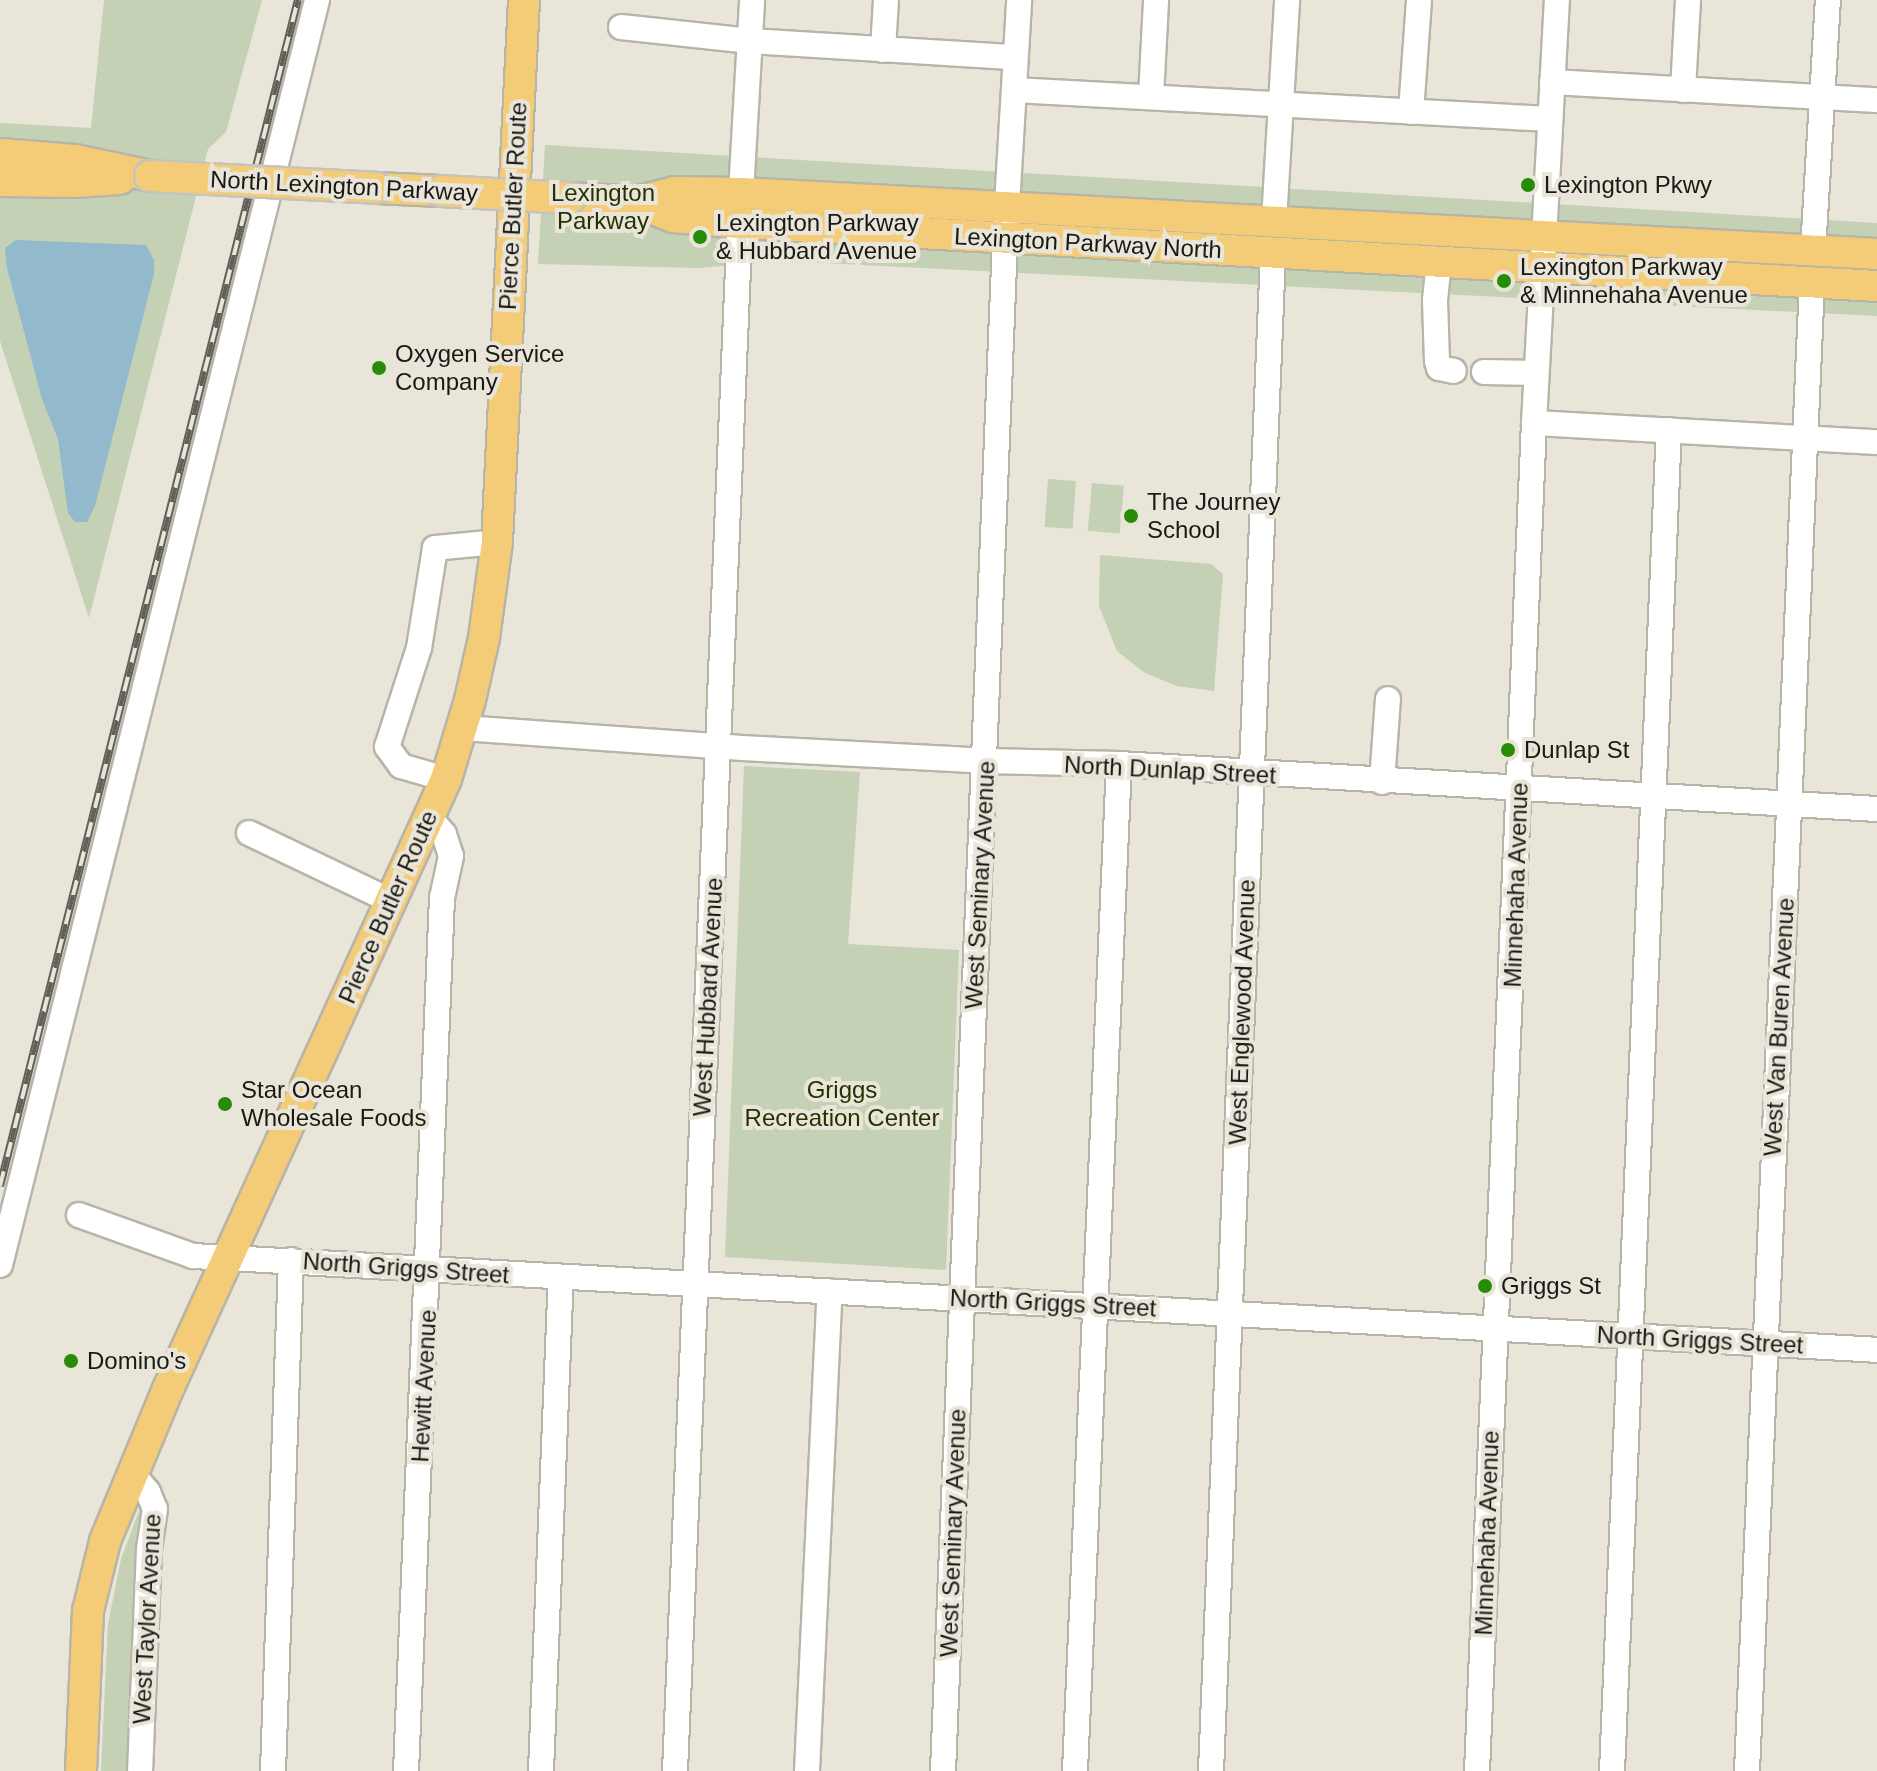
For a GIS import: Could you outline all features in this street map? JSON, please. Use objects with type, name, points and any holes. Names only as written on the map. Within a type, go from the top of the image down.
[{"type":"main road","name":"Pierce Butler Route","points":[[81,1771],[88,1611],[105,1541],[229,1257],[446,779],[463,728],[484,638],[497,542],[516,1]]},
{"type":"main road","points":[[0,154],[75,160],[150,176]]},
{"type":"main road","points":[[0,181],[76,182],[150,176]]},
{"type":"main road","name":"North Lexington Parkway","points":[[150,176],[635,202]]},
{"type":"main road","name":"Lexington Parkway North","points":[[635,202],[673,217],[740,208],[1007,206],[1877,254]]},
{"type":"main road","name":"Lexington Parkway North","points":[[740,208],[1005,239],[1877,286]]},
{"type":"street","points":[[0,1265],[317,0]]},
{"type":"street","name":"West Hubbard Avenue","points":[[675,1771],[740,208],[752,0]]},
{"type":"street","points":[[883,50],[886,0]]},
{"type":"street","name":"West Seminary Avenue","points":[[943,1771],[1005,239],[1019,0]]},
{"type":"street","points":[[1151,97],[1156,0]]},
{"type":"street","points":[[1274,221],[1287,0]]},
{"type":"street","points":[[1411,112],[1419,0]]},
{"type":"street","name":"Minnehaha Avenue","points":[[1477,1771],[1536,373],[1557,0]]},
{"type":"street","points":[[1683,90],[1688,0]]},
{"type":"street","points":[[1813,251],[1828,0]]},
{"type":"street","points":[[621,27],[750,41],[1015,57]]},
{"type":"street","points":[[1552,82],[1877,100]]},
{"type":"street","points":[[1014,90],[1550,119]]},
{"type":"street","name":"West Englewood Avenue","points":[[1211,1771],[1273,253]]},
{"type":"street","points":[[1439,262],[1435,301],[1437,361],[1439,368],[1454,371]]},
{"type":"street","name":"West Van Buren Avenue","points":[[1747,1771],[1812,284]]},
{"type":"street","points":[[1484,372],[1536,373]]},
{"type":"street","points":[[1534,423],[1877,442]]},
{"type":"street","points":[[1612,1771],[1669,430]]},
{"type":"street","points":[[446,779],[401,766],[387,747],[419,648],[435,548],[497,542]]},
{"type":"street","points":[[1382,782],[1388,699]]},
{"type":"street","name":"North Dunlap Street","points":[[463,728],[720,746],[986,761],[1119,764],[1520,791],[1877,809]]},
{"type":"street","points":[[1075,1771],[1119,764]]},
{"type":"street","name":"Hewitt Avenue","points":[[406,1771],[442,898],[451,856],[444,834],[429,817]]},
{"type":"street","points":[[249,833],[391,901]]},
{"type":"street","name":"North Griggs Street","points":[[79,1215],[193,1256],[1877,1350]]},
{"type":"street","points":[[273,1771],[291,1260]]},
{"type":"street","points":[[541,1771],[561,1278]]},
{"type":"street","points":[[807,1771],[830,1292]]},
{"type":"street","name":"West Taylor Avenue","points":[[133,1474],[152,1499],[153,1523],[149,1549],[140,1771]]},
{"type":"green space","points":[[104,0],[262,0],[226,132],[208,149],[89,618],[0,341],[0,123],[91,128]]},
{"type":"green space","name":"Lexington Parkway","points":[[545,145],[1877,223],[1877,316],[782,261],[698,268],[538,264]]},
{"type":"green space","points":[[1048,479],[1076,481],[1073,529],[1045,527]]},
{"type":"green space","points":[[1092,483],[1124,486],[1120,534],[1088,531]]},
{"type":"green space","points":[[1100,555],[1211,564],[1223,574],[1214,691],[1177,686],[1145,673],[1117,651],[1099,606]]},
{"type":"green space","name":"Griggs Recreation Center","points":[[744,766],[860,772],[848,944],[959,950],[946,1270],[725,1257]]},
{"type":"green space","points":[[142,1503],[148,1522],[137,1542],[129,1771],[101,1771],[108,1624],[121,1559]]},
{"type":"water","points":[[16,240],[146,245],[154,260],[154,274],[95,506],[87,522],[75,522],[68,513],[58,439],[42,399],[7,268],[5,248]]},
{"type":"railway","points":[[0,1186],[298,0]]},
{"type":"place","name":"Lexington Pkwy","points":[[1528,185]]},
{"type":"place","name":"Lexington Parkway & Hubbard Avenue","points":[[700,237]]},
{"type":"place","name":"Lexington Parkway & Minnehaha Avenue","points":[[1504,281]]},
{"type":"place","name":"Oxygen Service Company","points":[[379,368]]},
{"type":"place","name":"The Journey School","points":[[1131,516]]},
{"type":"place","name":"Dunlap St","points":[[1508,750]]},
{"type":"place","name":"Star Ocean Wholesale Foods","points":[[225,1104]]},
{"type":"place","name":"Griggs St","points":[[1485,1286]]},
{"type":"place","name":"Domino's","points":[[71,1361]]}]
